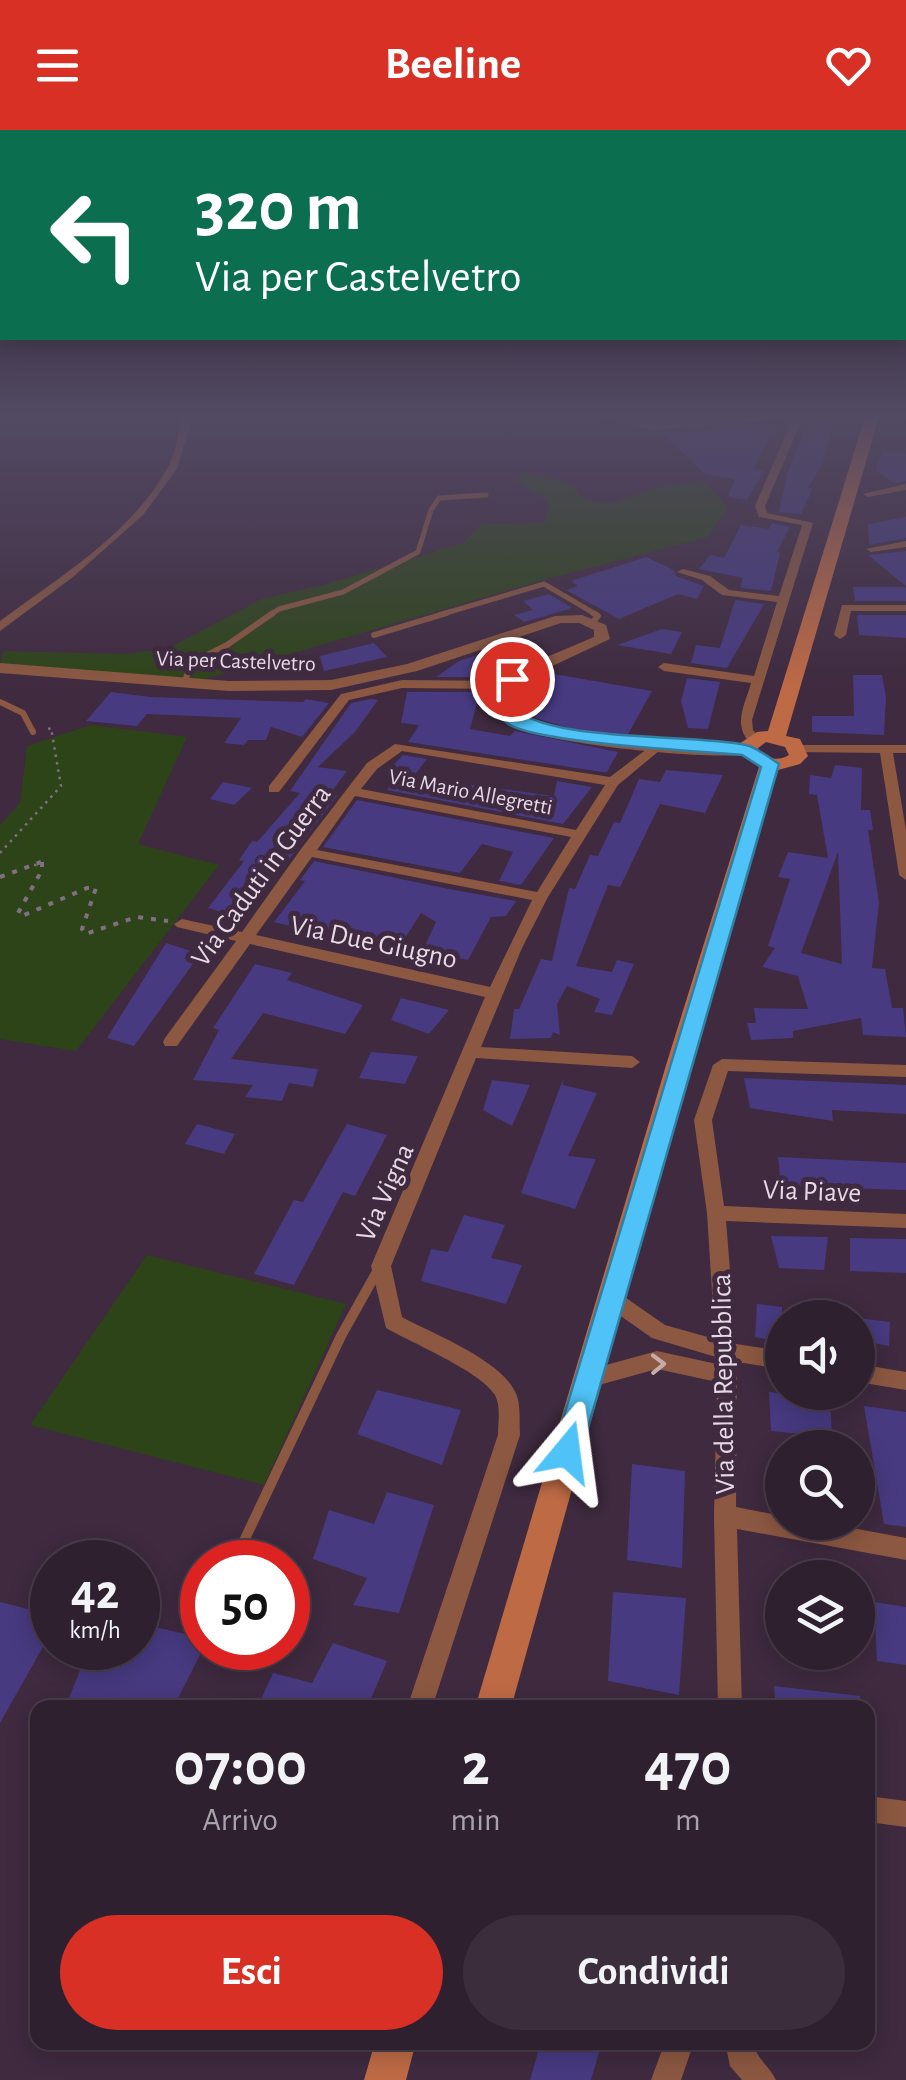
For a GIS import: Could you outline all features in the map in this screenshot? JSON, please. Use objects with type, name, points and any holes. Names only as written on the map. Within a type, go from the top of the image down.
[{"type":"main road","points":[[495,1700],[612,1299],[757,751],[776,737],[845,508]]},
{"type":"main road","points":[[757,751],[793,762],[799,749],[776,737]]},
{"type":"main road","points":[[385,2080],[394,2050]]},
{"type":"street","points":[[0,627],[102,546],[142,508]]},
{"type":"street","points":[[757,751],[746,730],[746,720],[808,523],[763,515],[761,508]]},
{"type":"street","points":[[872,550],[906,544]]},
{"type":"street","points":[[683,572],[706,578],[726,593],[785,600]]},
{"type":"street","points":[[840,634],[846,607],[906,608]]},
{"type":"street","name":"Via per Castelvetro","points":[[0,668],[184,683],[302,686],[373,678],[547,622],[572,618],[592,622]]},
{"type":"street","points":[[592,622],[604,635],[597,644],[522,673],[506,685],[500,696],[501,705],[513,720],[524,725],[660,743],[757,751]]},
{"type":"street","points":[[664,667],[760,680]]},
{"type":"street","points":[[274,788],[344,697],[402,684],[506,685]]},
{"type":"street","name":"Via Vigna","points":[[423,1700],[508,1434],[506,1394],[487,1371],[442,1351],[393,1322],[381,1266],[541,896],[613,782],[660,743]]},
{"type":"street","name":"Via Caduti in Guerra","points":[[171,1042],[352,790],[372,766],[400,747],[613,782]]},
{"type":"street","points":[[799,749],[906,749]]},
{"type":"street","points":[[886,749],[906,875]]},
{"type":"street","name":"Via Mario Allegretti","points":[[352,790],[581,835]]},
{"type":"street","points":[[306,852],[541,896]]},
{"type":"street","name":"Via Due Giugno","points":[[182,924],[496,994]]},
{"type":"street","points":[[474,1052],[632,1062]]},
{"type":"street","name":"Via della Repubblica","points":[[730,1700],[725,1516],[728,1375],[716,1214],[703,1120],[722,1065],[906,1071]]},
{"type":"street","name":"Via Piave","points":[[716,1214],[906,1221]]},
{"type":"street","points":[[612,1299],[659,1332],[765,1357]]},
{"type":"street","points":[[588,1379],[657,1360],[728,1375]]},
{"type":"street","points":[[875,1376],[906,1381]]},
{"type":"street","points":[[725,1516],[906,1549]]},
{"type":"street","points":[[875,1810],[906,1814]]},
{"type":"street","points":[[666,2080],[677,2050]]},
{"type":"street","points":[[740,2050],[740,2056],[761,2080]]},
{"type":"lane","points":[[184,683],[192,663],[227,645],[266,615],[342,592],[418,552],[426,542],[431,508]]},
{"type":"lane","points":[[374,635],[544,584],[591,609],[598,616],[592,622]]},
{"type":"lane","points":[[0,702],[23,713],[33,732]]},
{"type":"lane","points":[[244,1540],[341,1336],[381,1266]]},
{"type":"path","points":[[0,853],[61,786],[51,728],[33,732]]},
{"type":"path","points":[[0,876],[42,862],[42,870],[18,913],[22,916],[87,888],[96,888],[82,929],[85,934],[100,932],[135,914],[182,924]]},
{"type":"green space","points":[[548,508],[727,508],[708,537],[547,579],[201,680],[0,666],[3,651],[126,654],[167,649],[261,599],[324,585],[463,543],[482,524],[540,523],[547,519]]},
{"type":"green space","points":[[91,725],[187,737],[138,844],[219,865],[76,1051],[0,1039],[0,825],[20,803],[27,746]]},
{"type":"green space","points":[[147,1255],[346,1304],[264,1485],[30,1425]]},
{"type":"building","points":[[780,508],[804,508],[801,514],[779,512]]},
{"type":"building","points":[[906,517],[906,538],[869,545],[868,524]]},
{"type":"building","points":[[772,523],[790,527],[777,552],[780,553],[771,591],[740,588],[743,578],[699,569],[710,555],[724,558],[741,525],[769,529]]},
{"type":"building","points":[[906,551],[906,586],[869,556],[869,555]]},
{"type":"building","points":[[646,557],[674,570],[676,576],[704,586],[697,599],[678,594],[619,619],[566,590],[578,586],[571,581]]},
{"type":"building","points":[[853,587],[906,587],[906,601],[855,601]]},
{"type":"building","points":[[549,594],[572,608],[524,622],[514,615],[533,610],[523,601]]},
{"type":"building","points":[[735,600],[764,604],[727,668],[691,663],[696,645],[720,648]]},
{"type":"building","points":[[857,615],[906,615],[906,638],[859,635]]},
{"type":"building","points":[[662,629],[682,632],[671,654],[617,645]]},
{"type":"building","points":[[374,643],[387,657],[324,671],[320,656]]},
{"type":"building","points":[[490,651],[501,661],[471,668],[484,677],[436,677],[459,661]]},
{"type":"building","points":[[548,673],[652,691],[627,736],[568,728],[530,716],[551,694],[519,687]]},
{"type":"building","points":[[853,675],[882,675],[886,697],[884,735],[812,732],[812,716],[854,716]]},
{"type":"building","points":[[687,678],[720,682],[708,729],[688,728],[681,701]]},
{"type":"building","points":[[111,692],[150,697],[303,702],[306,699],[329,703],[302,737],[271,727],[266,740],[248,740],[244,745],[224,743],[241,718],[147,714],[137,726],[86,721]]},
{"type":"building","points":[[407,692],[480,692],[470,729],[510,736],[515,731],[618,752],[607,772],[602,772],[408,742],[419,725],[401,723]]},
{"type":"building","points":[[378,700],[355,732],[318,767],[347,771],[329,795],[337,796],[278,874],[269,872],[238,917],[208,908],[244,861],[239,860],[252,841],[257,842],[300,793],[290,791],[351,703]]},
{"type":"building","points":[[403,755],[427,759],[413,777],[554,796],[557,781],[592,787],[563,824],[387,790],[398,770],[390,769]]},
{"type":"building","points":[[835,765],[862,768],[861,810],[870,810],[873,830],[868,830],[879,902],[872,968],[885,969],[892,1008],[903,1008],[906,1037],[863,1035],[861,1018],[793,1031],[793,1038],[751,1040],[747,1023],[756,1023],[754,1008],[808,1009],[798,976],[762,967],[775,948],[768,946],[790,879],[778,877],[788,852],[828,858],[817,795],[809,794],[810,775],[831,778]],"holes":[[[838,852],[842,964],[801,953]]]},
{"type":"building","points":[[666,770],[723,775],[705,813],[660,804],[620,887],[608,885],[576,966],[612,972],[617,960],[634,964],[612,1015],[594,1012],[600,999],[567,986],[557,1004],[560,1035],[553,1032],[551,1038],[510,1039],[514,1009],[519,1009],[541,959],[552,961],[569,888],[575,889],[590,855],[598,856],[614,822],[620,823],[639,779],[660,782]]},
{"type":"building","points":[[223,782],[252,788],[234,805],[210,799]]},
{"type":"building","points":[[357,800],[554,838],[521,885],[499,881],[513,852],[482,844],[460,873],[323,847]]},
{"type":"building","points":[[314,861],[516,901],[506,916],[491,917],[468,960],[422,952],[436,922],[421,913],[400,946],[340,938],[274,922],[305,881],[300,880]]},
{"type":"building","points":[[166,943],[200,954],[134,1046],[107,1038]]},
{"type":"building","points":[[255,964],[292,973],[287,980],[363,1005],[345,1034],[263,1013],[231,1059],[318,1069],[313,1087],[289,1083],[282,1101],[245,1097],[253,1085],[193,1080],[219,1030],[213,1028]]},
{"type":"building","points":[[401,998],[449,1010],[429,1034],[391,1020]]},
{"type":"building","points":[[371,1052],[418,1056],[405,1084],[359,1078]]},
{"type":"building","points":[[744,1078],[906,1085],[906,1114],[832,1110],[833,1121],[750,1108]]},
{"type":"building","points":[[563,1079],[563,1085],[597,1093],[568,1156],[596,1159],[575,1209],[521,1193]]},
{"type":"building","points":[[492,1080],[530,1085],[512,1126],[483,1110]]},
{"type":"building","points":[[197,1124],[235,1134],[224,1154],[185,1144]]},
{"type":"building","points":[[347,1124],[387,1135],[355,1196],[343,1192],[294,1285],[254,1274],[294,1200],[303,1202]]},
{"type":"building","points":[[778,1157],[906,1163],[906,1190],[781,1186]]},
{"type":"building","points":[[464,1215],[505,1225],[491,1258],[522,1265],[506,1304],[421,1281],[431,1249],[448,1252]]},
{"type":"building","points":[[771,1236],[828,1237],[824,1270],[779,1268]]},
{"type":"building","points":[[850,1238],[906,1239],[906,1273],[850,1271]]},
{"type":"building","points":[[757,1304],[765,1305],[765,1339],[755,1337]]},
{"type":"building","points":[[875,1320],[890,1322],[889,1346],[875,1343]]},
{"type":"building","points":[[377,1390],[461,1410],[442,1465],[357,1434]]},
{"type":"building","points":[[770,1410],[831,1410],[832,1430],[771,1430]]},
{"type":"building","points":[[865,1410],[906,1412],[906,1527],[884,1524],[875,1471],[875,1430],[868,1430]]},
{"type":"building","points":[[632,1464],[685,1471],[682,1568],[627,1560]]},
{"type":"building","points":[[387,1492],[434,1505],[399,1613],[353,1605],[367,1578],[313,1559],[329,1510],[374,1524]]},
{"type":"building","points":[[613,1592],[686,1598],[679,1695],[608,1681]]},
{"type":"building","points":[[0,1602],[30,1610],[30,1670],[0,1723]]},
{"type":"building","points":[[875,1602],[906,1607],[906,1665],[877,1661]]},
{"type":"building","points":[[160,1628],[180,1633],[180,1670],[192,1670],[177,1700],[68,1700],[80,1670],[160,1670]]},
{"type":"building","points":[[333,1643],[387,1661],[370,1700],[261,1700],[273,1673],[312,1683]]},
{"type":"building","points":[[774,1686],[860,1696],[860,1700],[775,1700]]},
{"type":"building","points":[[539,2050],[600,2050],[591,2080],[530,2080]]},
{"type":"route","points":[[512,679],[500,696],[501,705],[513,720],[524,725],[578,735],[747,750],[754,759],[770,764],[567,1452]]}]
